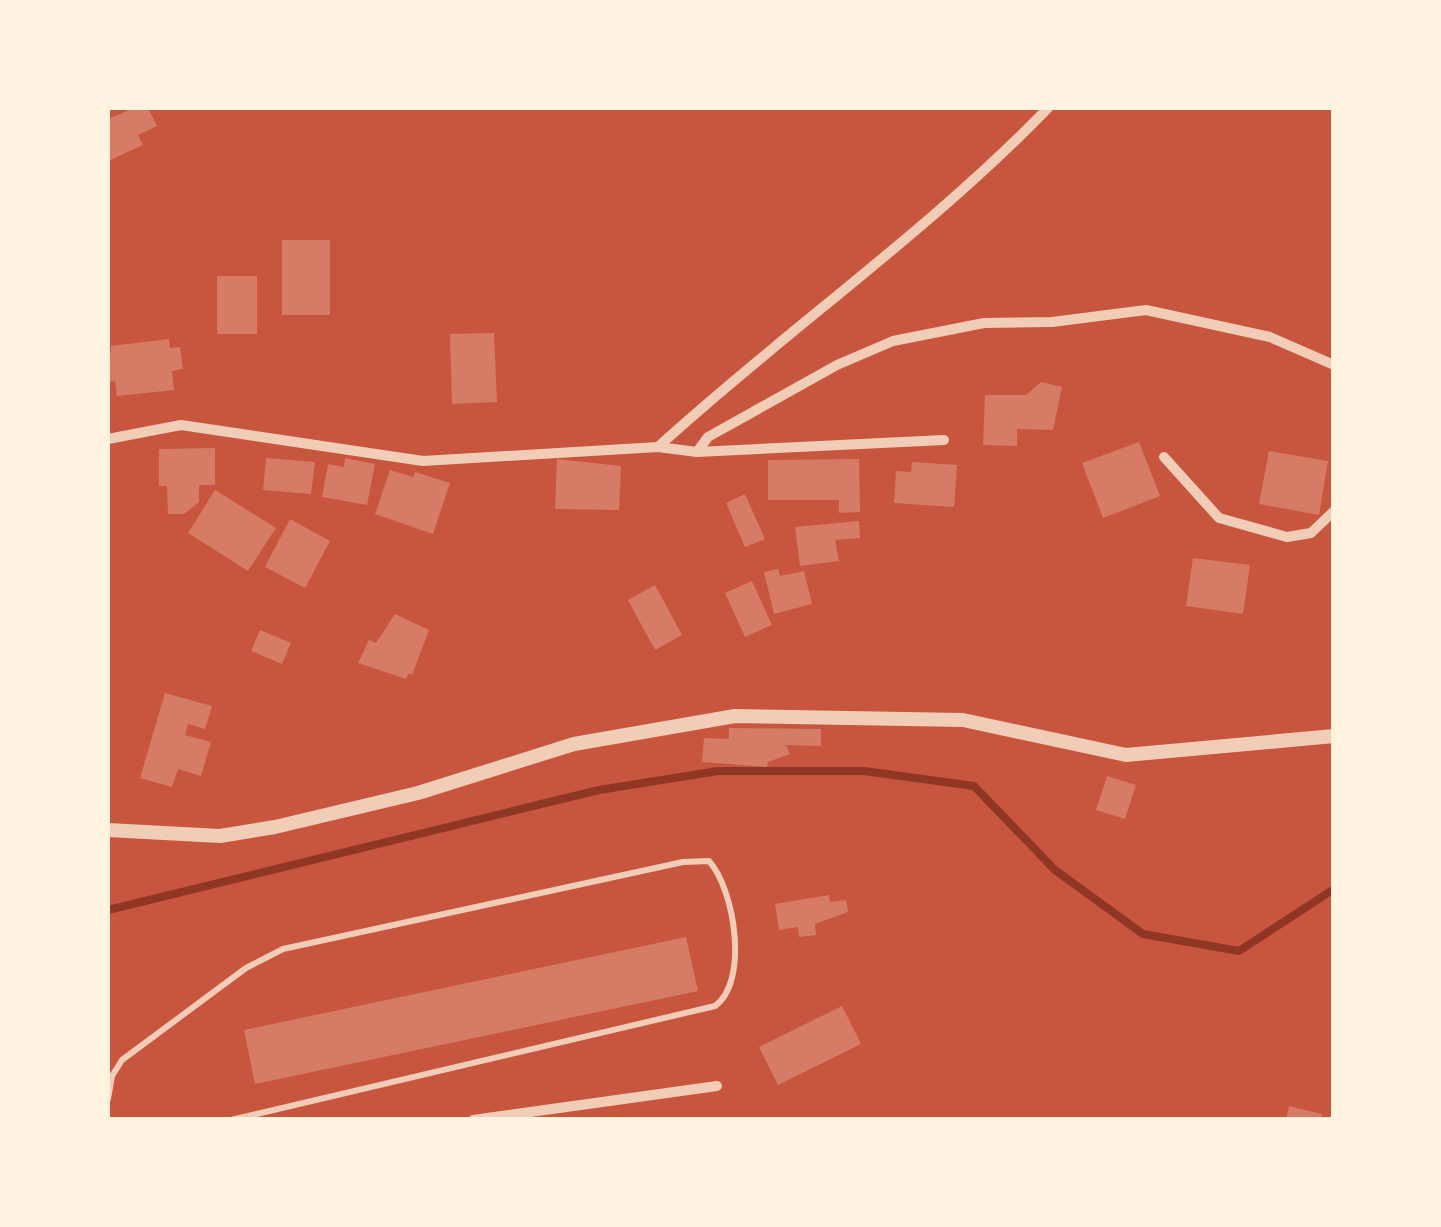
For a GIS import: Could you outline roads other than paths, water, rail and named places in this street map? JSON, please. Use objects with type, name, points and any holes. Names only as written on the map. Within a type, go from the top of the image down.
[{"type":"street","points":[[658,447],[823,303],[996,161],[1048,108]]},
{"type":"street","points":[[697,452],[708,437],[836,365],[893,341],[984,323],[1052,322],[1146,310],[1270,337],[1334,365]]},
{"type":"street","points":[[108,439],[181,425],[423,461],[658,447],[697,452],[944,440]]},
{"type":"street","points":[[1164,457],[1219,518],[1287,538],[1311,533],[1334,511]]},
{"type":"street","points":[[108,830],[220,836],[276,827],[418,793],[574,744],[735,716],[963,720],[1126,755],[1334,736]]},
{"type":"street","points":[[474,1120],[717,1086]]},
{"type":"lane","points":[[108,1099],[112,1076],[122,1060],[246,968],[283,949],[683,862],[710,861],[720,873],[736,931],[732,981],[727,997],[714,1006],[231,1120]]},
{"type":"waterway","points":[[108,910],[599,790],[718,771],[864,771],[974,786],[1055,870],[1143,934],[1239,951],[1334,889]]}]
